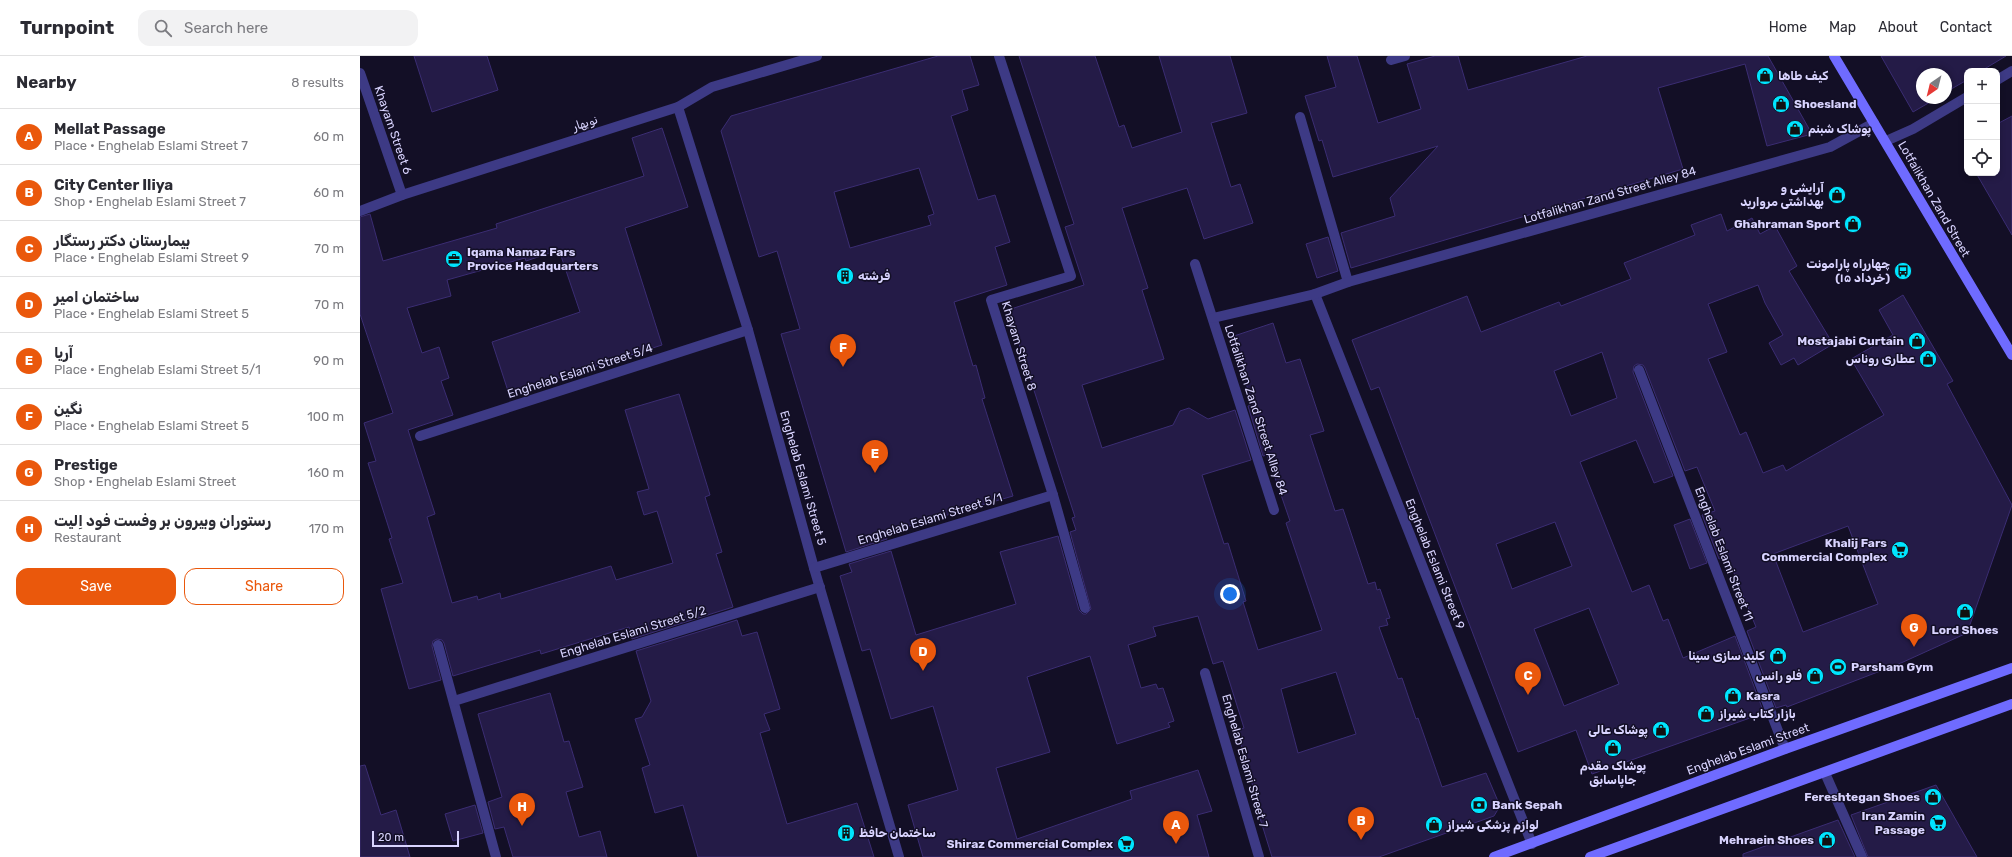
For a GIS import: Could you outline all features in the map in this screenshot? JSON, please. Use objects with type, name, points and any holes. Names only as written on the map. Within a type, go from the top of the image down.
[{"type":"main road","name":"Lotfalikhan Zand Street","points":[[1834,56],[2012,355]]},
{"type":"main road","name":"Enghelab Eslami Street","points":[[1494,857],[1784,749],[2012,668]]},
{"type":"main road","points":[[1590,857],[2012,704]]},
{"type":"main road","points":[[1999,708],[2012,708]]},
{"type":"street","name":"نوبهار","points":[[360,211],[402,195],[678,107],[712,87],[817,56]]},
{"type":"street","name":"Khayam Street 8","points":[[999,56],[1071,276],[991,300],[1053,496],[1085,608]]},
{"type":"street","points":[[1391,60],[1405,56]]},
{"type":"street","points":[[2000,78],[2012,71]]},
{"type":"street","name":"Khayam Street 6","points":[[360,73],[402,195]]},
{"type":"street","points":[[1886,142],[1913,129],[1964,99]]},
{"type":"street","name":"Enghelab Eslami Street 5","points":[[678,107],[748,330],[814,568],[899,857]]},
{"type":"street","points":[[1300,117],[1348,282]]},
{"type":"street","name":"Lotfalikhan Zand Street Alley 84","points":[[1213,318],[1315,294],[1348,282],[1830,147],[1874,122]]},
{"type":"street","name":"Lotfalikhan Zand Street Alley 84","points":[[1195,264],[1274,510]]},
{"type":"street","name":"Enghelab Eslami Street 9","points":[[1315,294],[1532,844]]},
{"type":"street","name":"Enghelab Eslami Street 5/4","points":[[420,436],[748,330]]},
{"type":"street","name":"Enghelab Eslami Street 11","points":[[1639,370],[1784,749]]},
{"type":"street","name":"Enghelab Eslami Street 5/1","points":[[814,568],[1053,496]]},
{"type":"street","name":"Enghelab Eslami Street 5/2","points":[[454,701],[820,587]]},
{"type":"street","points":[[438,645],[496,857]]},
{"type":"street","name":"Enghelab Eslami Street 7","points":[[1205,673],[1259,857]]},
{"type":"street","points":[[1825,772],[1862,857]]},
{"type":"building","points":[[414,56],[487,56],[498,90],[432,112]]},
{"type":"building","points":[[938,56],[970,56],[979,85],[962,90],[968,110],[951,116],[978,200],[995,195],[1010,242],[995,247],[1007,285],[954,302],[973,366],[976,365],[985,398],[982,399],[1013,496],[885,533],[887,539],[846,552],[781,334],[800,329],[777,251],[759,257],[721,131],[731,116]],"holes":[[[919,168],[934,214],[928,216],[931,225],[850,248],[834,192]]]},
{"type":"building","points":[[1019,56],[1095,56],[1119,127],[1124,125],[1132,148],[1182,132],[1159,56],[1230,56],[1247,113],[1211,123],[1231,187],[1240,184],[1253,223],[1204,239],[1187,188],[1122,208],[1148,288],[1142,290],[1164,359],[1082,385],[1102,448],[1173,425],[1180,411],[1189,408],[1208,419],[1235,410],[1251,460],[1202,475],[1224,544],[1228,543],[1246,601],[1243,602],[1258,650],[1322,630],[1286,523],[1290,521],[1267,455],[1263,456],[1248,406],[1253,405],[1231,337],[1273,323],[1286,363],[1300,359],[1324,431],[1310,435],[1335,511],[1343,509],[1368,584],[1375,582],[1377,590],[1380,589],[1390,618],[1386,619],[1388,625],[1379,627],[1398,679],[1402,678],[1416,719],[1418,718],[1442,787],[1486,773],[1500,806],[1494,816],[1379,857],[1272,857],[1255,802],[1257,801],[1237,730],[1244,728],[1223,661],[1213,664],[1198,616],[1153,627],[1156,636],[1128,645],[1141,688],[1156,684],[1158,689],[1163,688],[1174,721],[1168,723],[1170,727],[1117,744],[1090,656],[1027,677],[1050,752],[996,768],[1017,839],[1132,799],[1130,791],[1198,770],[1212,811],[1197,815],[1209,857],[923,857],[908,805],[958,790],[933,706],[891,719],[870,649],[862,651],[840,576],[852,572],[849,564],[891,551],[916,635],[1016,604],[1000,552],[1058,536],[1079,610],[1083,614],[1086,614],[1091,609],[1070,532],[1076,530],[1072,518],[1075,517],[1008,310],[1084,285],[1065,227],[1074,224]],"holes":[[[1336,672],[1356,734],[1298,753],[1281,689]]]},
{"type":"building","points":[[1327,56],[1357,56],[1378,123],[1421,109],[1407,64],[1435,56],[1458,56],[1468,90],[1587,56],[1768,56],[1812,134],[1767,146],[1745,64],[1658,88],[1683,169],[1351,268],[1341,233],[1395,216],[1390,198],[1438,146],[1333,177],[1322,140],[1319,141],[1305,96],[1336,87]]},
{"type":"building","points":[[1881,56],[2006,56],[1986,68],[1964,68],[1964,82],[1952,89],[1952,68],[1916,68],[1916,104],[1927,104],[1913,112]]},
{"type":"building","points":[[2012,116],[2012,235],[1978,176],[2000,176],[2000,122]]},
{"type":"building","points":[[662,128],[688,207],[625,228],[662,345],[509,394],[492,342],[580,312],[559,250],[526,261],[525,258],[447,280],[451,296],[407,308],[422,353],[439,347],[449,378],[441,381],[453,415],[408,430],[435,514],[427,517],[452,603],[477,596],[478,600],[500,593],[501,599],[611,566],[616,580],[673,563],[657,511],[644,515],[637,492],[649,489],[625,410],[679,394],[710,495],[705,497],[722,552],[716,554],[733,607],[632,639],[629,627],[541,654],[540,650],[453,676],[444,643],[442,640],[437,639],[433,641],[432,646],[441,680],[409,689],[381,589],[403,583],[389,539],[392,538],[368,463],[376,461],[364,423],[393,413],[360,314],[360,217],[370,214],[383,261],[497,228],[496,224],[644,176],[632,138]]},
{"type":"building","points":[[1721,214],[1727,231],[1752,218],[1760,234],[1775,226],[1797,266],[1789,271],[1833,344],[1798,365],[1794,358],[1781,365],[1769,343],[1783,335],[1765,303],[1758,285],[1708,304],[1727,352],[1708,359],[1740,435],[1746,432],[1763,473],[1783,465],[1786,471],[1884,415],[1851,359],[1893,335],[1879,310],[1903,295],[1953,381],[1947,384],[2012,505],[1967,633],[1901,663],[1787,707],[1786,705],[1776,708],[1747,631],[1756,627],[1727,556],[1719,559],[1702,515],[1715,511],[1697,467],[1685,471],[1645,368],[1643,365],[1637,364],[1634,366],[1633,372],[1673,476],[1654,483],[1636,440],[1580,462],[1632,592],[1649,585],[1663,621],[1668,619],[1683,658],[1735,636],[1764,713],[1592,774],[1576,730],[1518,752],[1379,387],[1371,390],[1352,340],[1467,296],[1481,332],[1559,302],[1561,306],[1631,279],[1624,263],[1695,235],[1691,225]],"holes":[[[1602,352],[1617,398],[1571,416],[1554,371]],[[1555,522],[1572,566],[1512,589],[1496,544]],[[1848,526],[1878,604],[1803,632],[1773,554]],[[1589,608],[1619,684],[1564,706],[1534,629]]]},
{"type":"building","points":[[1328,237],[1338,271],[1317,278],[1306,244]]},
{"type":"building","points":[[1690,519],[1707,563],[1690,569],[1674,525]]},
{"type":"building","points":[[737,620],[742,636],[757,632],[780,709],[764,714],[770,730],[760,733],[787,824],[857,803],[874,857],[698,857],[683,805],[655,813],[642,768],[650,765],[635,719],[642,717],[651,701],[636,651]]},
{"type":"building","points":[[550,693],[564,742],[569,741],[583,787],[566,792],[579,837],[600,831],[607,857],[513,857],[504,827],[495,829],[488,802],[502,797],[478,714]]},
{"type":"building","points":[[365,765],[381,815],[396,810],[410,857],[360,857],[360,766]]},
{"type":"building","points":[[1936,785],[1977,857],[1868,857],[1851,815]]},
{"type":"building","points":[[475,805],[483,833],[453,841],[445,814]]},
{"type":"building","points":[[1838,820],[1855,857],[1743,857],[1743,854]]},
{"type":"place","name":"کیف طاها","points":[[1765,76]]},
{"type":"place","name":"Shoesland","points":[[1781,104]]},
{"type":"place","name":"پوشاک شبنم","points":[[1795,129]]},
{"type":"place","name":"آرایشی و بهداشتی مروارید","points":[[1837,195]]},
{"type":"place","name":"Ghahraman Sport","points":[[1853,224]]},
{"type":"place","name":"Iqama Namaz Fars Provice Headquarters","points":[[454,259]]},
{"type":"place","name":"چهارراه پارامونت (۱۵ خرداد)","points":[[1903,271]]},
{"type":"place","name":"فرشته","points":[[845,276]]},
{"type":"place","name":"Mostajabi Curtain","points":[[1917,341]]},
{"type":"place","name":"عطاری روناس","points":[[1928,359]]},
{"type":"place","name":"نگین","points":[[843,367]]},
{"type":"place","name":"آریا","points":[[875,473]]},
{"type":"place","name":"Khalij Fars Commercial Complex","points":[[1900,550]]},
{"type":"place","name":"Lord Shoes","points":[[1965,612]]},
{"type":"place","name":"Prestige","points":[[1914,647]]},
{"type":"place","name":"کلید سازی سینا","points":[[1778,656]]},
{"type":"place","name":"Parsham Gym","points":[[1838,667]]},
{"type":"place","name":"ساختمان امیر","points":[[923,671]]},
{"type":"place","name":"فلو رانس","points":[[1815,676]]},
{"type":"place","name":"بیمارستان دکتر رستگار","points":[[1528,695]]},
{"type":"place","name":"Kasra","points":[[1733,696]]},
{"type":"place","name":"بازار کتاب شیراز","points":[[1706,714]]},
{"type":"place","name":"پوشاک عالی","points":[[1661,730]]},
{"type":"place","name":"پوشاک مقدم جاپاسابق","points":[[1613,748]]},
{"type":"place","name":"Fereshtegan Shoes","points":[[1933,797]]},
{"type":"place","name":"Bank Sepah","points":[[1479,805]]},
{"type":"place","name":"Iran Zamin Passage","points":[[1938,823]]},
{"type":"place","name":"لوازم پزشکی شیراز","points":[[1434,825]]},
{"type":"place","name":"رستوران وبیرون بر وفست فود اِلیت","points":[[522,826]]},
{"type":"place","name":"ساختمان حافظ","points":[[846,833]]},
{"type":"place","name":"City Center Iliya","points":[[1361,840]]},
{"type":"place","name":"Mehraein Shoes","points":[[1827,840]]},
{"type":"place","name":"Shiraz Commercial Complex","points":[[1126,844]]},
{"type":"place","name":"Mellat Passage","points":[[1176,844]]}]
